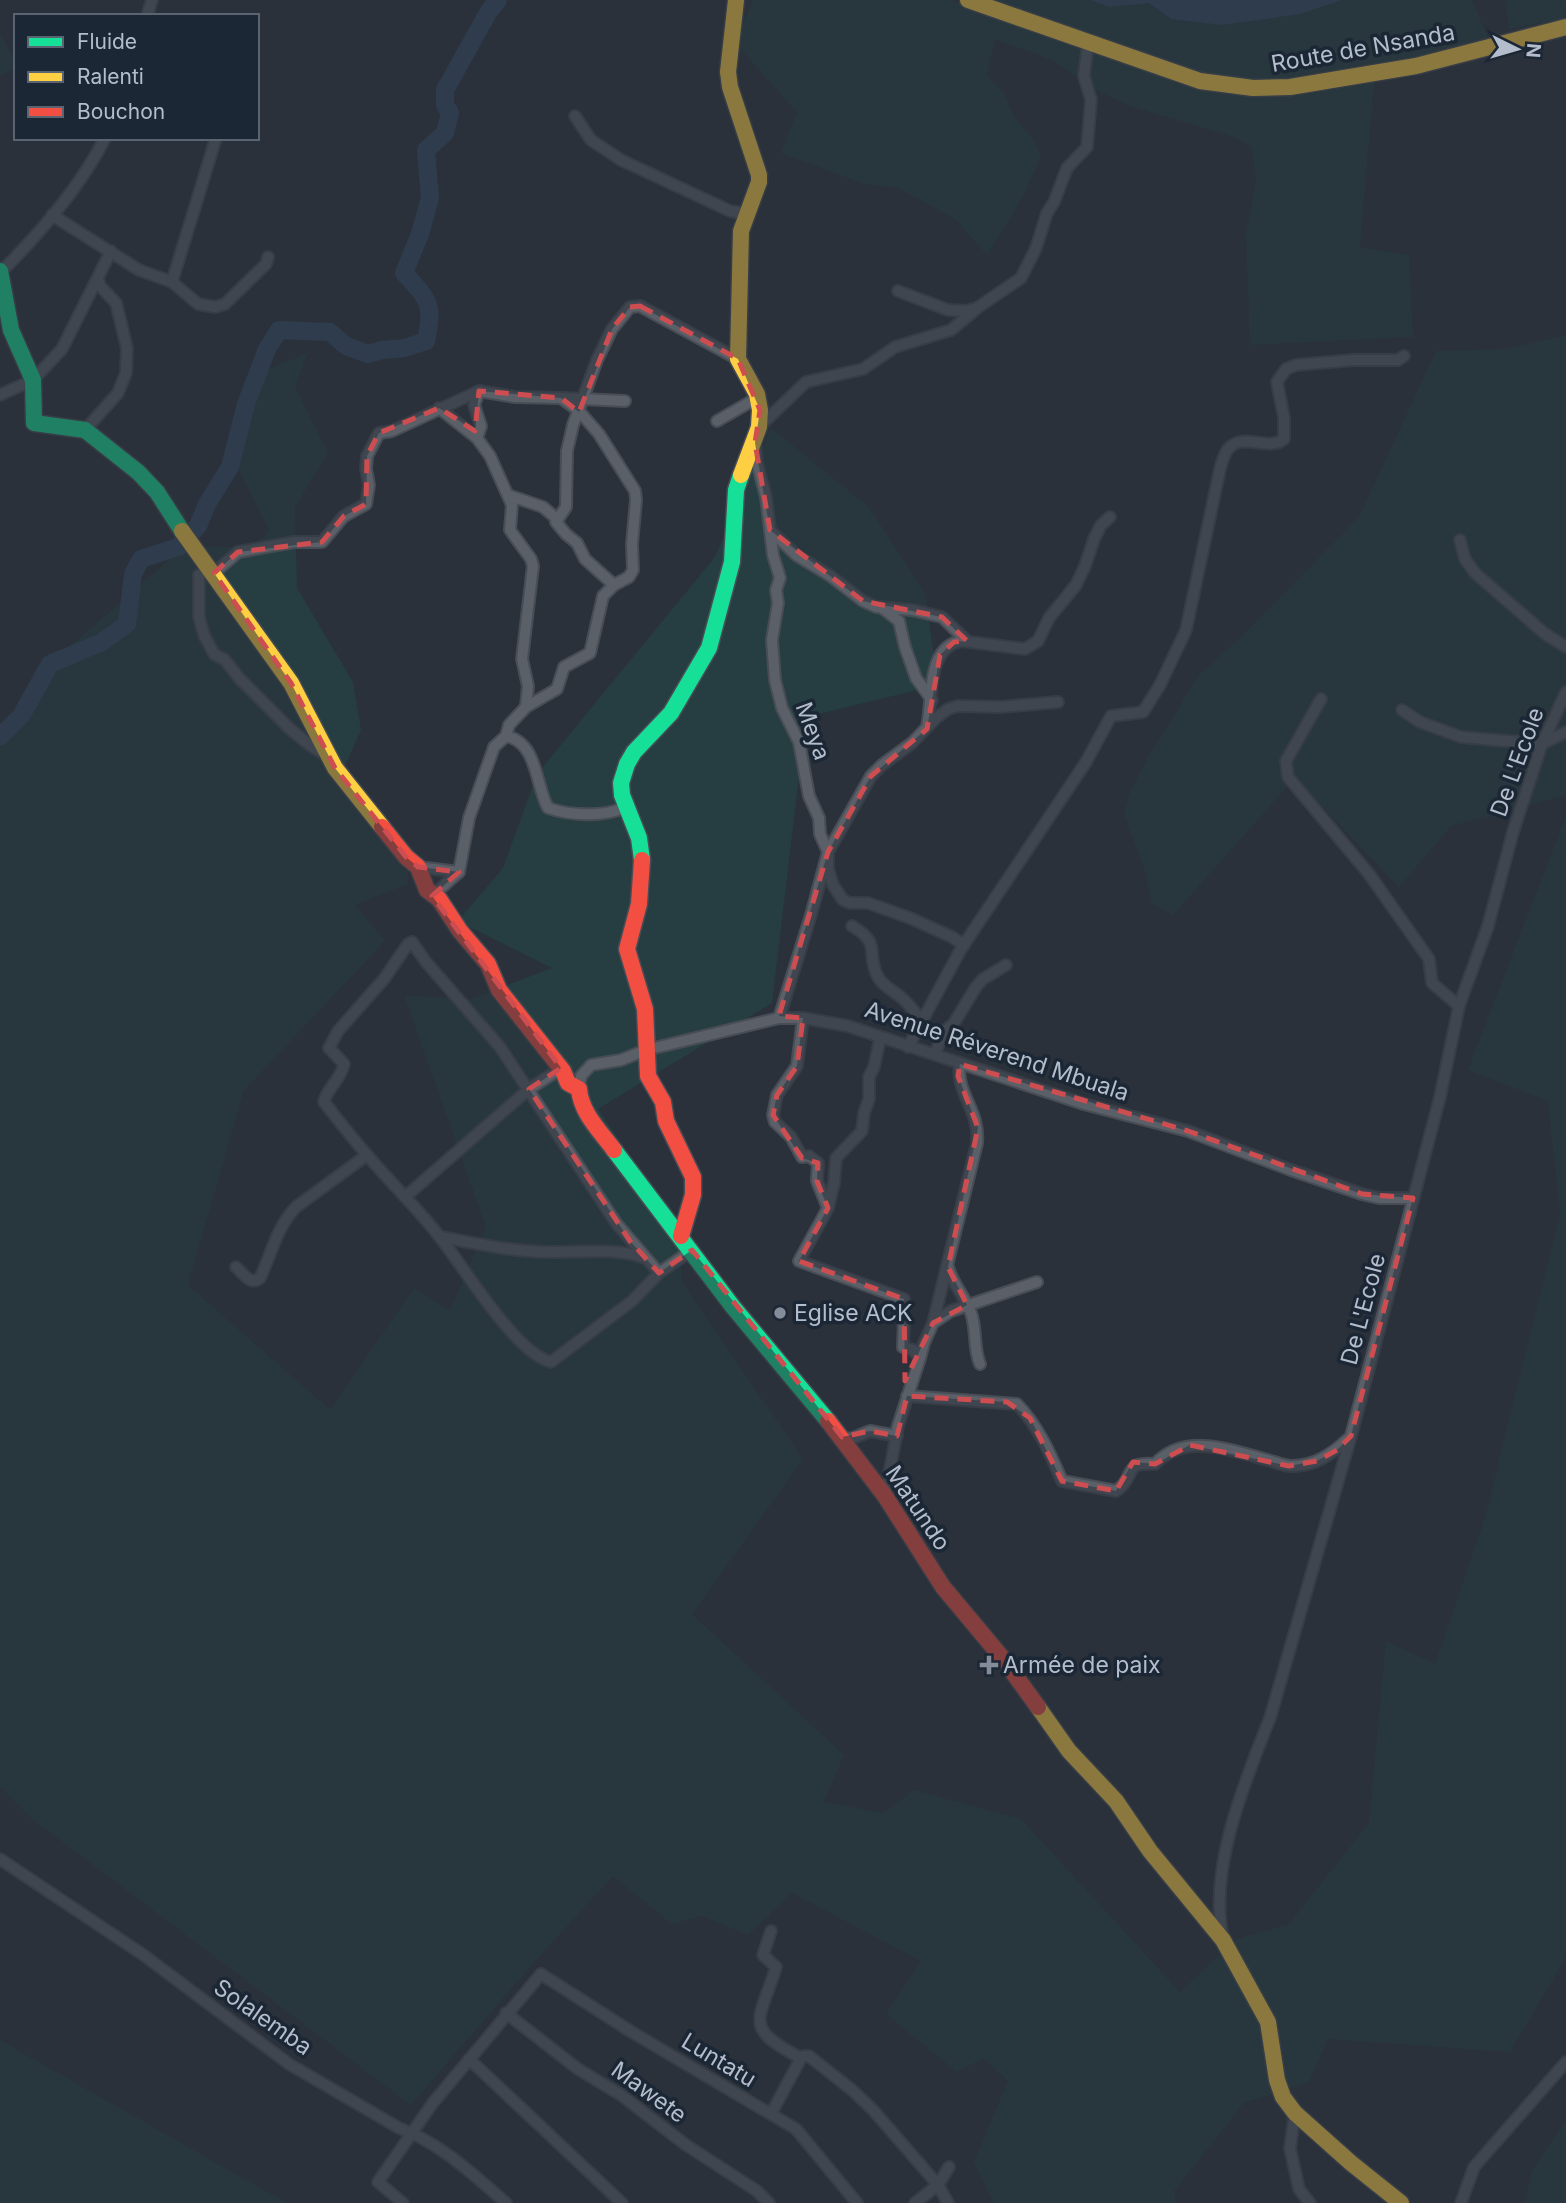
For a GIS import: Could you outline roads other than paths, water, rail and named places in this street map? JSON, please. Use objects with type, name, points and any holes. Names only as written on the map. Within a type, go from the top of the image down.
[{"type":"street","points":[[681,1236],[693,1195],[693,1177],[666,1121],[663,1102],[648,1076],[645,1009],[627,948],[639,904],[642,862],[639,838],[626,807],[621,783],[627,764],[643,740],[679,701],[715,633],[732,562],[736,490],[757,435],[760,410],[757,398],[738,359],[741,231],[759,182],[759,175],[730,87],[728,72],[736,0]]},
{"type":"street","name":"Route de Nsanda","points":[[968,0],[1200,82],[1253,88],[1290,87],[1416,66],[1566,27]]},
{"type":"street","points":[[757,435],[806,382],[863,369],[895,347],[951,330],[977,308],[1021,278],[1036,248],[1047,213],[1067,168],[1087,147],[1091,100],[1084,76],[1088,43]]},
{"type":"street","points":[[575,116],[591,140],[621,160],[730,211],[748,214]]},
{"type":"street","points":[[98,279],[100,286],[116,303],[127,348],[126,373],[118,393],[85,430],[34,423],[33,380],[11,330],[0,271],[25,248],[52,215],[104,140]]},
{"type":"street","points":[[172,282],[215,140]]},
{"type":"street","points":[[52,215],[139,270],[172,282],[198,304],[215,307],[231,300],[266,264],[268,257]]},
{"type":"street","points":[[0,395],[33,380],[62,349],[111,251]]},
{"type":"street","points":[[898,291],[948,310],[966,311],[977,308]]},
{"type":"street","points":[[557,519],[566,507],[567,451],[579,411],[597,360],[612,329],[630,307],[640,306],[738,359]]},
{"type":"street","points":[[908,1047],[964,945],[1086,762],[1111,716],[1143,712],[1160,685],[1186,630],[1220,470],[1228,448],[1238,442],[1272,444],[1284,439],[1284,418],[1277,382],[1280,375],[1296,365],[1353,360],[1389,361],[1404,356]]},
{"type":"street","points":[[330,758],[281,721],[240,680],[225,660],[214,654],[199,618],[199,575],[213,571],[238,552],[294,542],[322,541],[344,516],[366,504],[369,485],[367,456],[379,433],[392,431],[479,391],[515,397],[625,401]]},
{"type":"street","points":[[477,438],[481,426],[474,405],[479,391]]},
{"type":"street","points":[[432,896],[459,872],[469,818],[494,747],[506,736],[509,725],[526,707],[557,689],[564,667],[590,653],[603,596],[614,585],[629,577],[634,566],[632,551],[636,500],[630,482],[599,434],[579,411],[561,398]]},
{"type":"street","points":[[717,421],[757,398]]},
{"type":"street","points":[[439,408],[477,438],[490,456],[512,505],[510,530],[531,559],[534,574],[522,659],[528,686],[526,707]]},
{"type":"street","name":"Matundo","points":[[85,430],[138,472],[157,492],[291,683],[335,768],[406,857],[418,867],[426,890],[439,899],[460,931],[488,964],[499,990],[562,1070],[568,1083],[579,1089],[580,1100],[588,1116],[733,1307],[842,1437],[885,1496],[943,1587],[1004,1660],[1069,1751],[1116,1801],[1150,1851],[1223,1940],[1271,2030],[1277,2080],[1283,2097],[1295,2113],[1401,2203]]},
{"type":"street","name":"Meya","points":[[757,435],[773,555],[780,578],[776,590],[778,603],[772,640],[775,680],[782,708],[799,742],[809,796],[817,811],[820,834],[828,852],[828,870],[834,885],[843,900],[850,903],[868,903],[898,914],[953,937],[964,945]]},
{"type":"street","points":[[508,495],[543,507],[577,543],[585,559],[614,585]]},
{"type":"street","points":[[927,729],[940,655],[949,645],[967,641],[1025,649],[1033,646],[1049,618],[1076,584],[1094,538],[1110,517]]},
{"type":"street","points":[[770,530],[807,563],[829,575],[863,601],[881,607],[942,617],[967,641]]},
{"type":"street","points":[[1460,540],[1465,559],[1475,573],[1544,634],[1566,647]]},
{"type":"street","points":[[881,607],[899,621],[909,659],[923,691],[932,700]]},
{"type":"street","name":"De L'Ecole","points":[[1223,1940],[1220,1898],[1227,1846],[1253,1762],[1270,1718],[1351,1436],[1440,1097],[1459,1006],[1488,926],[1513,832],[1542,744],[1566,692]]},
{"type":"street","points":[[1321,699],[1286,761],[1288,778],[1369,874],[1429,960],[1432,984],[1459,1006]]},
{"type":"street","points":[[779,1018],[828,852],[871,776],[948,709],[958,706],[1000,707],[1058,702]]},
{"type":"street","points":[[1402,710],[1420,722],[1461,737],[1542,744],[1566,732]]},
{"type":"street","points":[[506,736],[520,742],[528,753],[548,808],[604,814],[626,807]]},
{"type":"street","points":[[418,867],[459,872]]},
{"type":"street","points":[[852,926],[866,934],[872,944],[877,975],[885,986],[903,999],[921,1021]]},
{"type":"street","points":[[659,1273],[629,1241],[598,1197],[500,1047],[426,962],[412,942],[404,948],[384,979],[349,1017],[329,1048],[344,1064],[342,1073],[324,1097],[324,1102],[367,1156],[440,1237],[523,1346],[539,1359],[551,1362],[632,1301],[659,1273],[692,1250]]},
{"type":"street","points":[[935,1055],[942,1034],[954,1023],[976,987],[983,979],[1006,965]]},
{"type":"street","name":"Avenue Réverend Mbuala","points":[[562,1070],[585,1069],[591,1065],[621,1060],[646,1050],[779,1018],[803,1018],[836,1023],[1084,1104],[1188,1131],[1362,1194],[1378,1198],[1413,1198]]},
{"type":"street","points":[[803,1018],[797,1066],[777,1096],[774,1115],[775,1122],[790,1137],[802,1157],[809,1156],[818,1163],[817,1181],[828,1208]]},
{"type":"street","points":[[880,1039],[868,1081],[869,1099],[862,1131],[836,1158],[835,1183],[828,1208],[799,1261],[904,1299],[900,1310],[904,1320],[903,1347],[913,1350],[920,1358]]},
{"type":"street","points":[[885,1496],[907,1396],[933,1324],[977,1143],[978,1128],[972,1106],[958,1076],[960,1064]]},
{"type":"street","points":[[579,1089],[578,1084],[585,1069]]},
{"type":"street","points":[[405,1197],[529,1090],[562,1070]]},
{"type":"street","points":[[236,1267],[248,1279],[257,1280],[287,1217],[296,1207],[367,1156]]},
{"type":"street","points":[[440,1237],[522,1251],[608,1251],[630,1253],[645,1258]]},
{"type":"street","points":[[948,1266],[972,1316],[975,1353],[980,1364]]},
{"type":"street","points":[[933,1324],[945,1318],[951,1311],[1037,1282]]},
{"type":"street","points":[[907,1396],[1017,1404],[1030,1418],[1062,1480],[1116,1491],[1125,1486],[1131,1468],[1139,1463],[1155,1464],[1170,1452],[1191,1445],[1228,1449],[1289,1466],[1327,1457],[1351,1436]]},
{"type":"street","points":[[842,1437],[851,1438],[870,1431],[897,1436]]},
{"type":"street","name":"Solalemba","points":[[0,1859],[142,1954],[289,2064],[399,2128],[411,2132],[461,2165],[506,2203]]},
{"type":"street","points":[[771,1931],[763,1955],[776,1964],[776,1967],[761,2007],[761,2023],[770,2041],[801,2058]]},
{"type":"street","name":"Luntatu","points":[[506,2012],[541,1974],[630,2031],[796,2129],[857,2203]]},
{"type":"street","points":[[403,2203],[378,2182],[411,2132],[506,2012]]},
{"type":"street","name":"Mawete","points":[[506,2012],[578,2069],[621,2095],[686,2145],[757,2191],[769,2203]]},
{"type":"street","points":[[771,2114],[801,2058],[809,2056],[873,2110],[938,2185],[948,2203]]},
{"type":"street","points":[[468,2059],[622,2203]]},
{"type":"street","points":[[1461,2203],[1474,2166],[1566,2062]]},
{"type":"street","points":[[1295,2113],[1290,2148],[1299,2189],[1310,2203]]},
{"type":"street","points":[[915,2203],[938,2185],[949,2167]]},
{"type":"water","points":[[1090,0],[1342,0],[1300,14],[1222,25],[1171,19],[1149,3],[1109,7]]},
{"type":"waterway","points":[[0,737],[21,716],[50,664],[102,642],[127,624],[133,574],[141,559],[178,547],[198,526],[207,504],[230,467],[246,404],[267,349],[279,330],[330,332],[346,346],[368,354],[405,348],[426,341],[429,319],[427,303],[404,273],[420,234],[430,198],[426,150],[445,133],[450,113],[445,105],[445,90],[489,11],[498,0]]},
{"type":"place","name":"Eglise ACK","points":[[780,1313]]},
{"type":"place","name":"Armée de paix","points":[[989,1665]]}]
